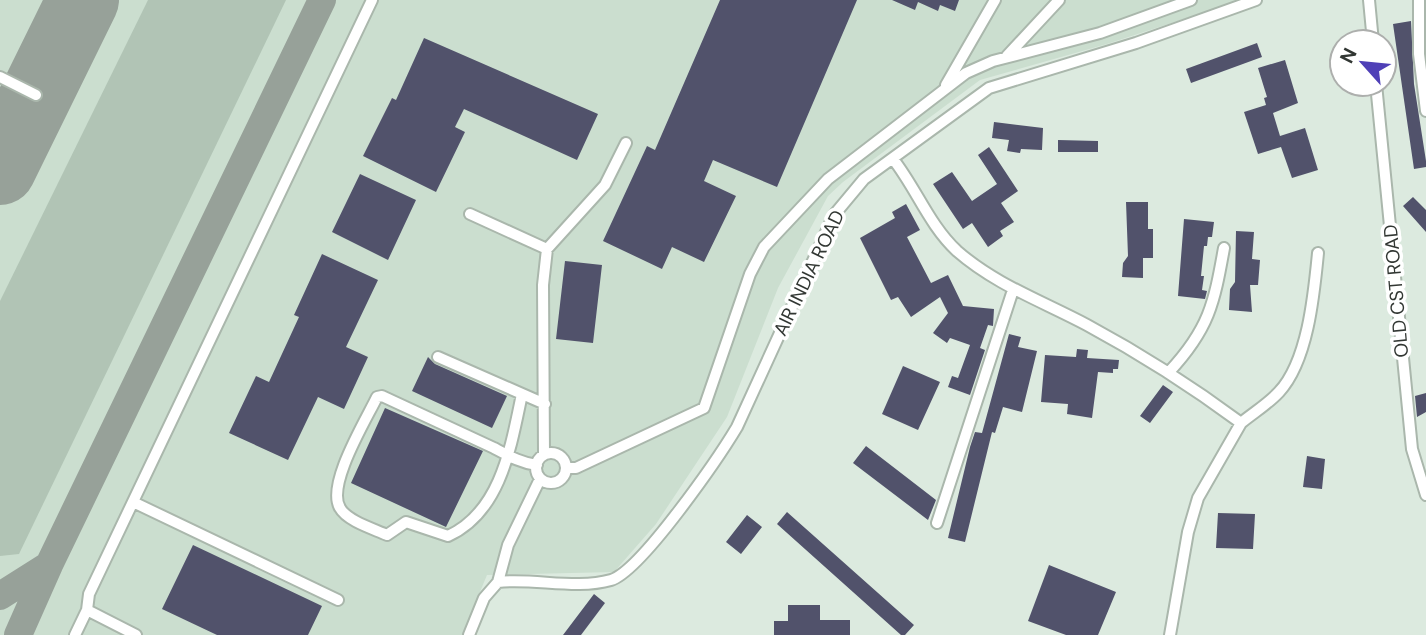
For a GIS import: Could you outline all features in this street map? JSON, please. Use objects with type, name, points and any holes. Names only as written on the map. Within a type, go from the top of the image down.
[{"type":"street","points":[[75,635],[87,610],[89,594],[372,0]]},
{"type":"street","points":[[938,95],[958,69],[995,0]]},
{"type":"street","points":[[1007,56],[1059,0]]},
{"type":"street","points":[[566,468],[576,468],[704,408],[750,274],[764,247],[828,179],[966,73],[1007,56],[1100,33],[1191,0]]},
{"type":"street","name":"AIR INDIA ROAD","points":[[498,582],[595,583],[613,580],[635,565],[722,453],[737,427],[834,215],[864,178],[989,88],[1136,43],[1256,0]]},
{"type":"street","points":[[1369,0],[1372,28]]},
{"type":"street","points":[[1419,0],[1426,111]]},
{"type":"street","points":[[0,77],[36,95]]},
{"type":"street","name":"OLD CST ROAD","points":[[1378,98],[1412,449],[1426,495]]},
{"type":"street","points":[[469,635],[484,598],[498,582],[508,545],[540,478],[545,404],[543,285],[547,249],[605,185],[626,143]]},
{"type":"street","points":[[893,159],[936,227],[979,270],[1013,290],[1084,323],[1169,372],[1241,423]]},
{"type":"street","points":[[470,214],[547,249]]},
{"type":"street","points":[[1169,372],[1192,347],[1213,307],[1224,248]]},
{"type":"street","points":[[1170,635],[1188,532],[1198,498],[1241,423],[1280,391],[1298,359],[1312,307],[1318,253]]},
{"type":"street","points":[[937,523],[1013,290]]},
{"type":"street","points":[[438,357],[545,404]]},
{"type":"street","points":[[522,394],[509,456],[483,511],[467,528],[449,536],[406,522],[387,535],[341,511],[335,498],[340,474],[377,397],[382,396],[509,456],[523,463],[559,455],[566,468],[563,478],[556,482],[540,478]]},
{"type":"street","points":[[133,502],[338,600]]},
{"type":"street","points":[[87,610],[136,635]]},
{"type":"shaded area","points":[[0,0],[1242,0],[1107,44],[980,80],[843,182],[828,196],[778,288],[727,417],[656,524],[614,572],[487,575],[462,635],[0,635]]},
{"type":"shaded area","points":[[148,0],[286,0],[19,554],[0,556],[0,301]]},
{"type":"building","points":[[720,0],[857,0],[777,187],[713,160],[704,181],[736,196],[704,262],[672,247],[662,269],[603,241],[647,146],[655,150]]},
{"type":"building","points":[[892,0],[959,0],[955,11],[940,5],[938,11],[918,2],[915,10]]},
{"type":"building","points":[[1411,21],[1414,84],[1426,167],[1414,169],[1398,59],[1398,28],[1394,28],[1393,24]]},
{"type":"building","points":[[424,38],[598,114],[577,160],[464,109],[455,127],[465,132],[436,192],[363,156],[392,98],[396,100]]},
{"type":"building","points":[[1257,43],[1262,57],[1191,83],[1186,69]]},
{"type":"building","points":[[1285,60],[1298,103],[1273,113],[1280,136],[1305,128],[1318,170],[1292,178],[1281,147],[1258,154],[1244,112],[1266,105],[1264,98],[1267,97],[1258,68]]},
{"type":"building","points":[[994,122],[1043,128],[1042,150],[1021,149],[1020,153],[1007,151],[1009,140],[992,138]]},
{"type":"building","points":[[1058,140],[1098,141],[1098,152],[1058,152]]},
{"type":"building","points":[[989,147],[1018,191],[1001,203],[1014,222],[1000,231],[1003,236],[988,247],[972,223],[963,229],[933,184],[952,172],[972,201],[997,184],[978,155]]},
{"type":"building","points":[[360,174],[416,200],[388,260],[332,232]]},
{"type":"building","points":[[1413,197],[1426,210],[1426,232],[1403,206]]},
{"type":"building","points":[[1126,202],[1148,202],[1148,229],[1153,229],[1153,258],[1143,258],[1143,278],[1122,277],[1123,263],[1128,256]]},
{"type":"building","points":[[906,204],[920,230],[907,237],[931,283],[948,275],[963,306],[994,309],[993,326],[988,325],[980,348],[985,350],[970,395],[948,387],[952,376],[958,378],[970,345],[950,338],[947,343],[933,333],[948,313],[940,297],[911,317],[898,297],[891,300],[860,238],[895,218],[892,212]]},
{"type":"building","points":[[1184,219],[1214,222],[1212,237],[1208,237],[1207,246],[1204,246],[1201,276],[1204,276],[1202,290],[1207,291],[1205,299],[1178,296]]},
{"type":"building","points":[[1236,231],[1254,232],[1252,259],[1260,260],[1258,285],[1250,285],[1252,312],[1229,310],[1230,289],[1235,282]]},
{"type":"building","points":[[322,254],[378,280],[346,347],[368,357],[344,409],[318,397],[288,460],[229,433],[256,376],[269,382],[299,317],[294,315]]},
{"type":"building","points":[[565,261],[602,265],[593,343],[556,339]]},
{"type":"building","points":[[1009,334],[1021,337],[1018,347],[1037,351],[1022,412],[1003,407],[995,433],[992,432],[965,542],[948,538],[970,447],[975,432],[982,433]]},
{"type":"building","points":[[1077,349],[1088,350],[1087,358],[1119,360],[1118,369],[1113,369],[1113,373],[1098,372],[1092,418],[1067,414],[1068,404],[1041,402],[1045,355],[1076,357]]},
{"type":"building","points":[[428,357],[435,364],[507,396],[492,428],[412,391]]},
{"type":"building","points":[[903,366],[940,382],[918,430],[882,414]]},
{"type":"building","points":[[1163,385],[1173,392],[1150,423],[1140,416]]},
{"type":"building","points":[[1426,393],[1426,412],[1417,417],[1415,396]]},
{"type":"building","points":[[385,408],[483,451],[446,527],[351,483]]},
{"type":"building","points":[[866,446],[936,500],[928,520],[853,463]]},
{"type":"building","points":[[1307,456],[1325,459],[1322,489],[1303,487]]},
{"type":"building","points":[[787,512],[914,625],[905,635],[901,635],[777,524]]},
{"type":"building","points":[[1218,513],[1255,514],[1253,549],[1216,548]]},
{"type":"building","points":[[747,515],[762,527],[741,554],[726,542]]},
{"type":"building","points":[[193,545],[322,606],[308,635],[217,635],[162,609]]},
{"type":"building","points":[[1049,565],[1116,592],[1098,635],[1066,635],[1028,621]]},
{"type":"building","points":[[594,594],[605,603],[581,635],[563,635]]},
{"type":"building","points":[[788,605],[820,605],[820,620],[850,620],[850,635],[774,635],[774,621],[788,621]]},
{"type":"taxiway","points":[[0,596],[49,565],[322,0]]},
{"type":"taxiway","points":[[18,635],[49,565]]},
{"type":"runway","points":[[0,169],[83,0]]}]
